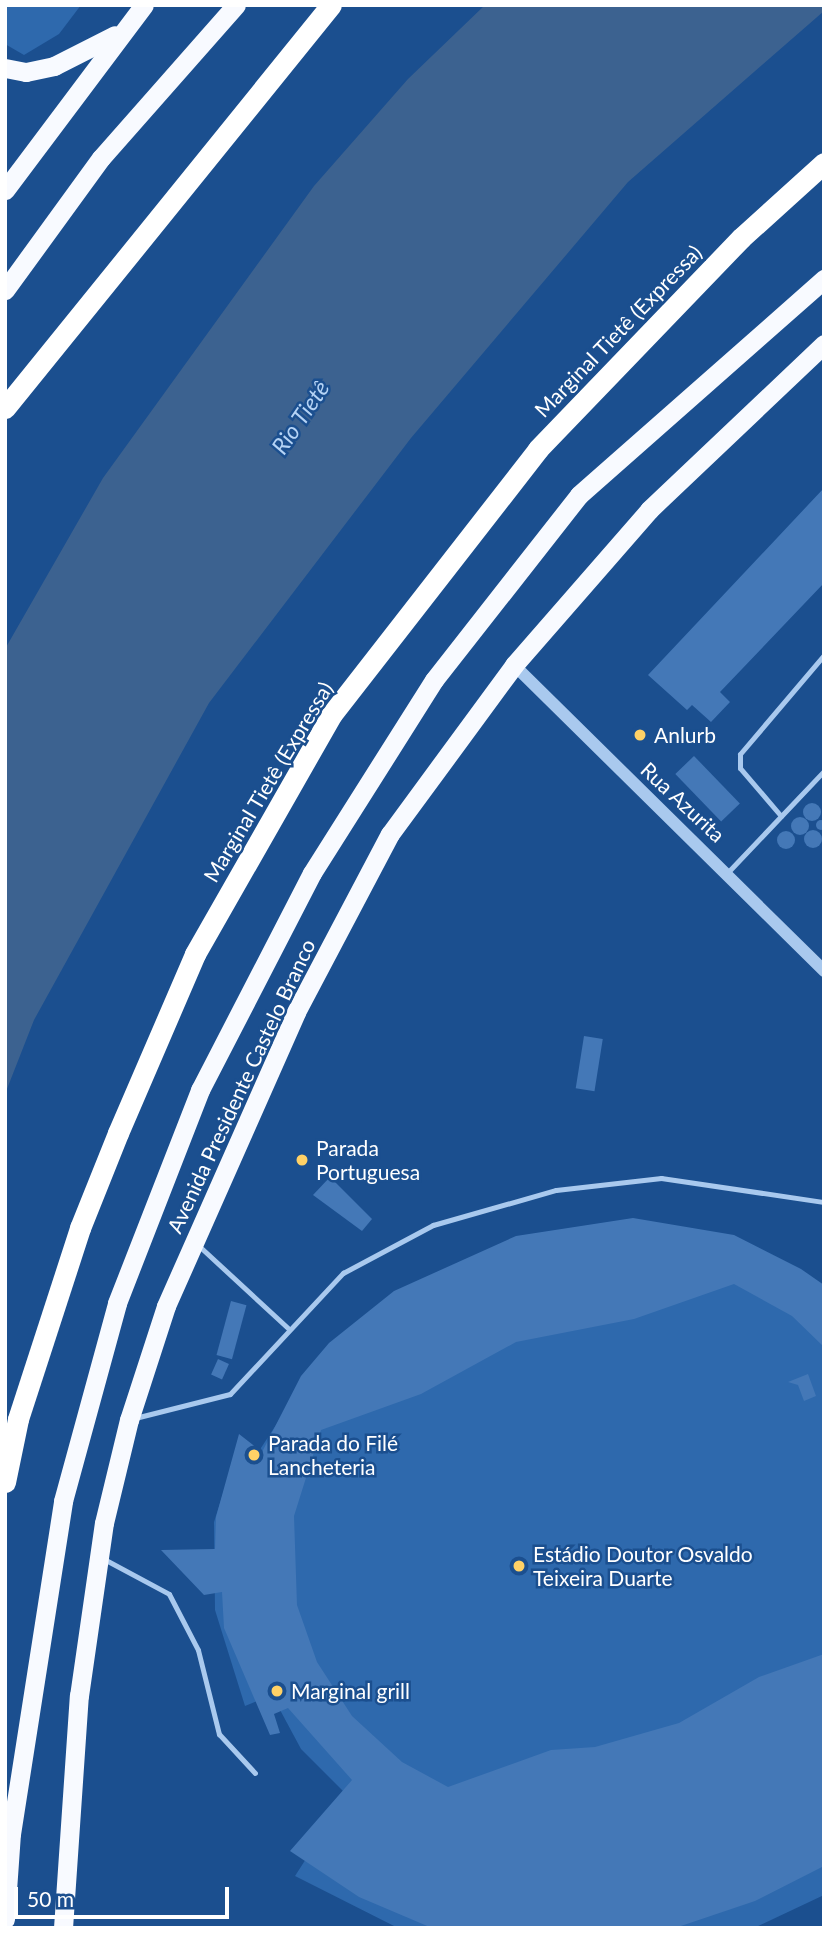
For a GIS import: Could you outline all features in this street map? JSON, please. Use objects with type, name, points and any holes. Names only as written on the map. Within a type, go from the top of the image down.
[{"type":"highway","points":[[5,190],[144,5]]},
{"type":"highway","points":[[5,290],[101,158],[236,5]]},
{"type":"highway","points":[[5,408],[331,5]]},
{"type":"highway","points":[[5,68],[26,72],[54,66],[122,31]]},
{"type":"highway","name":"Marginal Tietê (Expressa)","points":[[5,1482],[18,1419],[75,1240],[118,1133],[195,954],[332,714],[538,449],[741,238],[824,163]]},
{"type":"highway","points":[[5,1920],[10,1834],[63,1501],[117,1303],[200,1090],[312,873],[434,680],[579,495],[824,279]]},
{"type":"highway","name":"Avenida Presidente Castelo Branco","points":[[63,1928],[76,1723],[100,1556],[129,1420],[194,1242],[296,1012],[390,834],[514,664],[649,510],[824,344]]},
{"type":"street","name":"Rua Azurita","points":[[514,664],[729,871],[824,971]]},
{"type":"lane","points":[[781,816],[740,768],[740,754],[824,655]]},
{"type":"lane","points":[[729,871],[824,771]]},
{"type":"lane","points":[[129,1420],[230,1394],[343,1273],[433,1224],[556,1190],[661,1178],[824,1202]]},
{"type":"lane","points":[[194,1242],[289,1329]]},
{"type":"lane","points":[[100,1556],[169,1594],[198,1650],[219,1734],[255,1773]]},
{"type":"shaded area","points":[[5,5],[81,5],[59,34],[24,55],[5,44]]},
{"type":"shaded area","name":"Estádio Doutor Osvaldo Teixeira Duarte","points":[[585,1233],[824,1306],[824,1895],[754,1928],[398,1928],[295,1876],[347,1795],[301,1749],[272,1695],[245,1706],[215,1610],[214,1522],[240,1440],[257,1454],[327,1347]]},
{"type":"water","name":"Rio Tietê","points":[[485,5],[824,5],[824,11],[628,182],[411,438],[209,703],[34,1020],[5,1094],[5,649],[103,478],[314,186],[408,79]]},
{"type":"building","points":[[824,488],[824,583],[720,692],[730,702],[711,722],[692,705],[687,710],[648,675]]},
{"type":"building","points":[[694,756],[740,803],[721,822],[675,774]]},
{"type":"building","points":[[812,803],[818,806],[821,812],[818,818],[812,821],[806,818],[803,812],[806,806]]},
{"type":"building","points":[[800,817],[806,820],[809,826],[806,832],[800,835],[794,832],[791,826],[794,820]]},
{"type":"building","points":[[821,820],[825,821],[825,829],[821,830],[817,829],[816,825],[817,821]]},
{"type":"building","points":[[813,830],[819,833],[822,839],[819,845],[813,848],[807,845],[804,839],[807,833]]},
{"type":"building","points":[[786,831],[792,834],[795,840],[792,846],[786,849],[780,846],[777,840],[780,834]]},
{"type":"building","points":[[584,1036],[603,1039],[594,1091],[576,1088]]},
{"type":"building","points":[[330,1177],[372,1219],[362,1231],[313,1195]]},
{"type":"building","points":[[633,1218],[734,1235],[801,1269],[824,1285],[824,1347],[792,1316],[734,1284],[634,1319],[516,1342],[421,1394],[321,1430],[294,1516],[297,1605],[317,1662],[352,1716],[402,1762],[448,1787],[551,1750],[595,1747],[679,1723],[759,1677],[824,1654],[824,1866],[755,1901],[675,1928],[432,1928],[359,1897],[290,1851],[352,1780],[288,1708],[274,1714],[280,1733],[270,1735],[224,1628],[222,1592],[204,1595],[161,1550],[215,1549],[216,1517],[239,1434],[262,1452],[301,1376],[329,1343],[394,1291],[516,1236]]},
{"type":"building","points":[[231,1301],[246,1305],[232,1359],[217,1355]]},
{"type":"building","points":[[218,1359],[229,1364],[222,1379],[211,1375]]},
{"type":"building","points":[[808,1374],[816,1396],[804,1401],[798,1385],[788,1382]]},
{"type":"place","name":"Anlurb","points":[[640,735]]},
{"type":"place","name":"Parada Portuguesa","points":[[302,1160]]},
{"type":"place","name":"Parada do Filé Lancheteria","points":[[254,1455]]},
{"type":"place","name":"Estádio Doutor Osvaldo Teixeira Duarte","points":[[519,1566]]},
{"type":"place","name":"Marginal grill","points":[[277,1691]]}]
